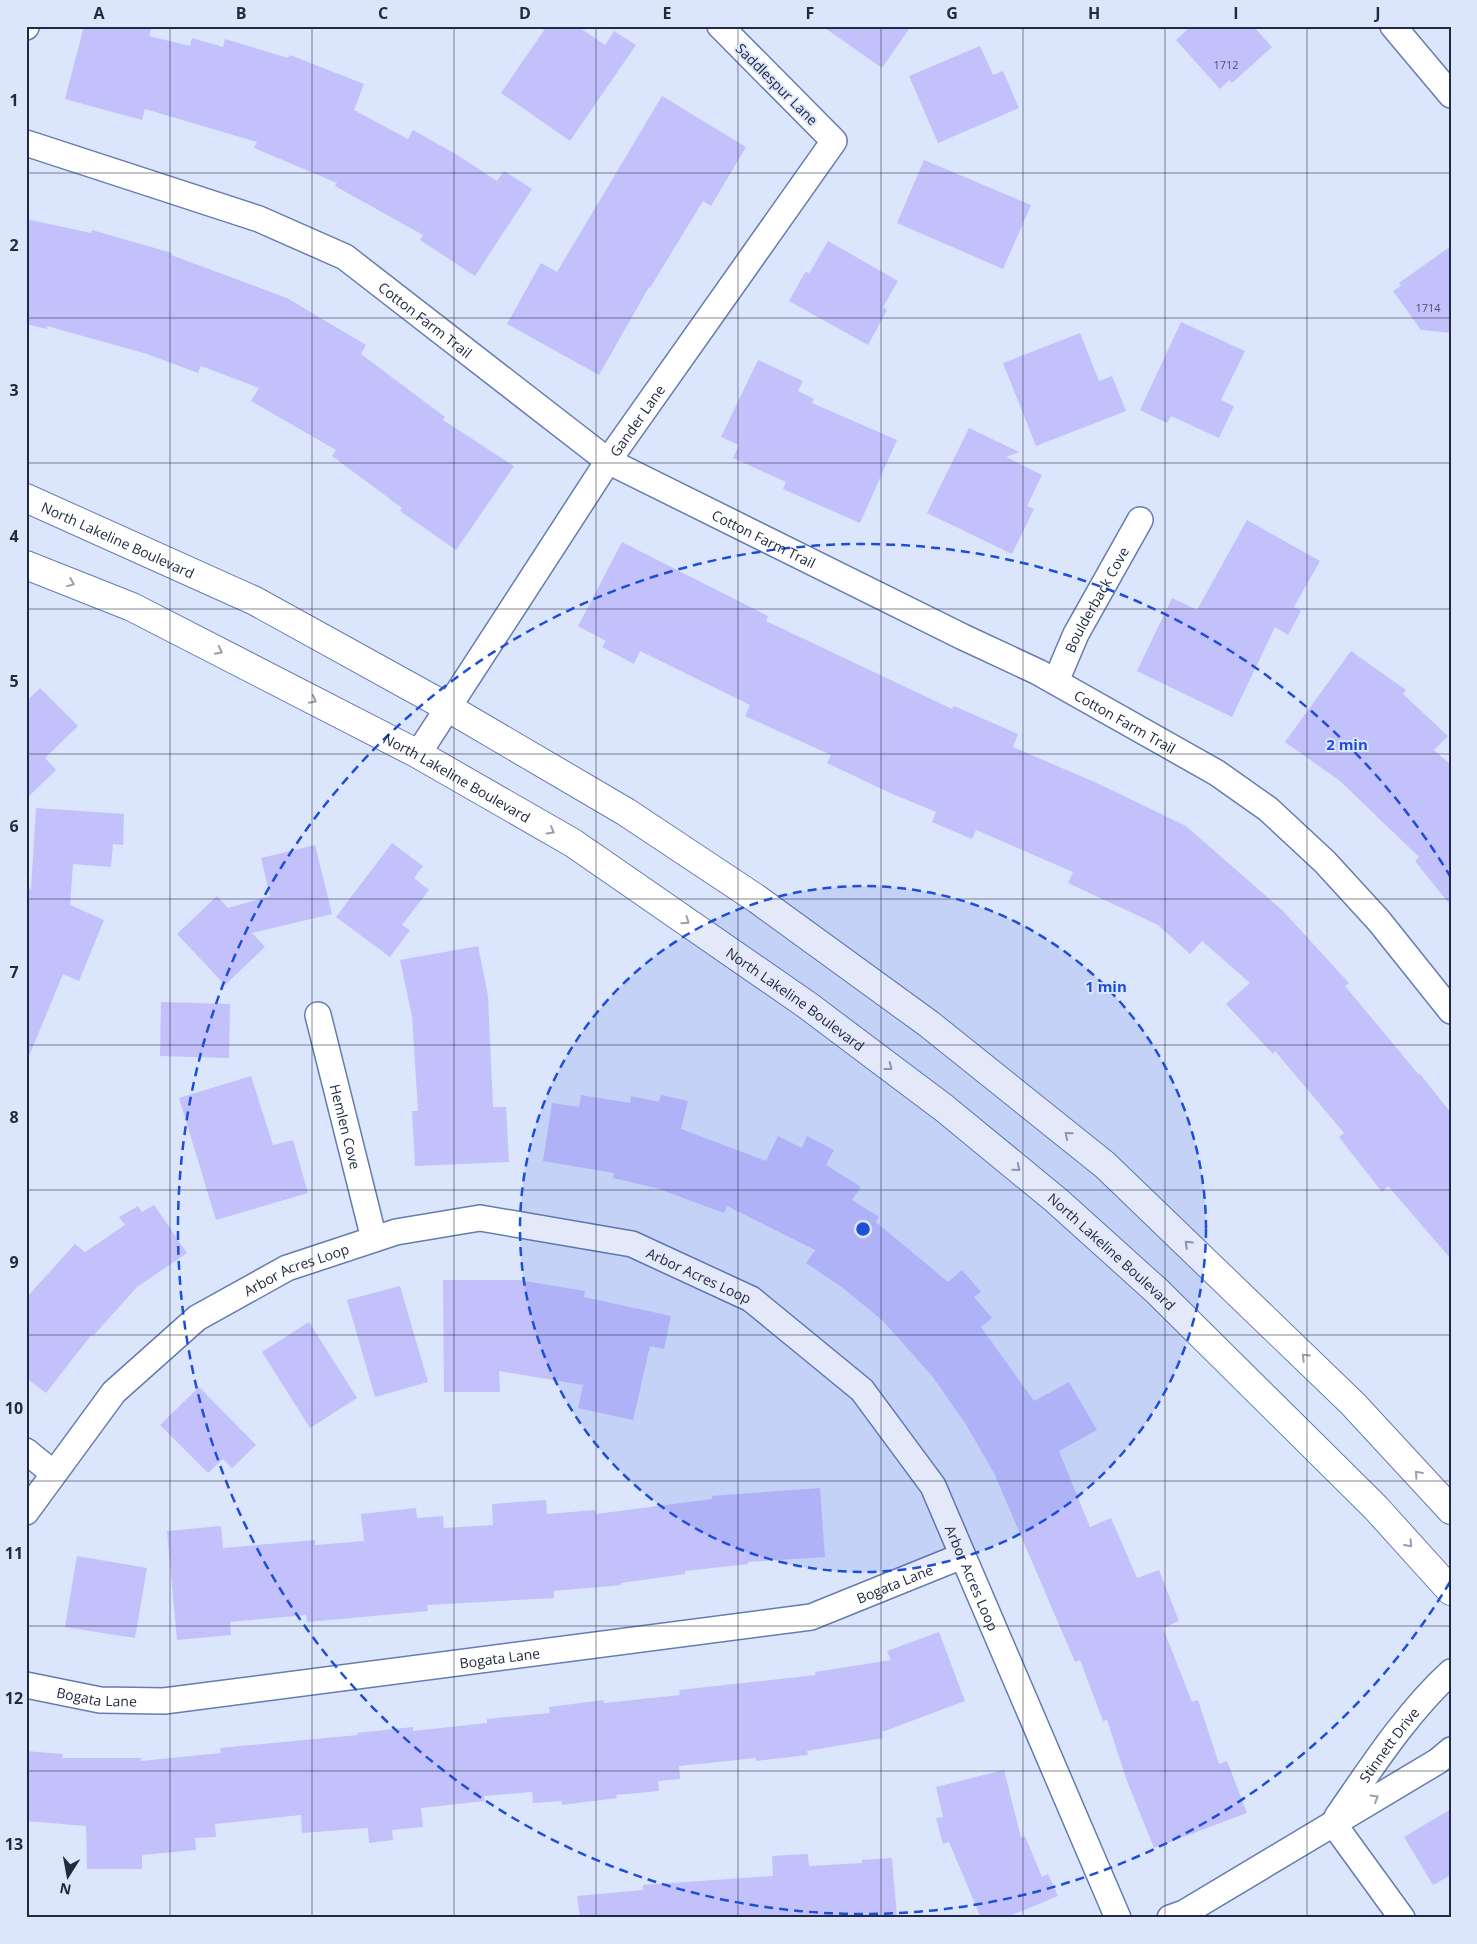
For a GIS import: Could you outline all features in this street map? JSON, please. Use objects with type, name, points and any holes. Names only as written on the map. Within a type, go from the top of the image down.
[{"type":"main road","name":"North Lakeline Boulevard","points":[[26,498],[255,601],[447,707],[626,812],[757,898],[929,1024],[1105,1164],[1353,1404],[1451,1510]]},
{"type":"main road","name":"North Lakeline Boulevard","points":[[26,564],[132,607],[418,754],[573,843],[807,1005],[944,1108],[1056,1200],[1157,1291],[1376,1508],[1451,1591]]},
{"type":"street","name":"Saddlespur Lane","points":[[720,26],[834,141]]},
{"type":"street","points":[[1393,26],[1451,95]]},
{"type":"street","name":"Gander Lane","points":[[418,754],[608,461],[834,141]]},
{"type":"street","name":"Cotton Farm Trail","points":[[26,143],[259,219],[345,257],[608,461],[1056,681],[1217,773],[1268,809],[1325,862],[1379,921],[1451,1011]]},
{"type":"street","name":"Boulderback Cove","points":[[1056,681],[1076,634],[1140,520]]},
{"type":"street","name":"Hemlen Cove","points":[[318,1016],[374,1239]]},
{"type":"street","name":"Arbor Acres Loop","points":[[26,1512],[114,1392],[197,1318],[287,1268],[396,1232],[480,1218],[632,1244],[751,1299],[862,1390],[933,1486],[1118,1918]]},
{"type":"street","points":[[26,1451],[53,1474]]},
{"type":"street","name":"Bogata Lane","points":[[26,1685],[100,1700],[164,1701],[811,1617],[962,1556]]},
{"type":"street","name":"Stinnett Drive","points":[[1332,1823],[1433,1688],[1451,1672]]},
{"type":"street","name":"Stinnett Drive","points":[[1170,1918],[1184,1913],[1293,1850],[1332,1823],[1438,1761],[1451,1750]]},
{"type":"street","points":[[1332,1823],[1402,1918]]},
{"type":"building","points":[[84,26],[152,26],[149,36],[190,46],[192,38],[223,47],[225,39],[288,58],[290,55],[364,84],[354,110],[408,139],[413,130],[459,156],[497,181],[504,171],[532,189],[475,276],[420,240],[423,235],[335,186],[337,183],[254,148],[257,142],[145,109],[142,120],[65,99]]},
{"type":"building","points":[[547,26],[577,26],[605,45],[614,31],[636,45],[570,141],[501,93]]},
{"type":"building","points":[[822,26],[911,26],[882,68]]},
{"type":"building","points":[[1191,26],[1253,26],[1272,47],[1232,83],[1229,80],[1220,89],[1176,40]]},
{"type":"building","points":[[980,46],[993,75],[1003,71],[1019,108],[938,143],[909,76]]},
{"type":"building","points":[[662,96],[746,147],[711,206],[703,201],[649,287],[599,375],[507,324],[541,263],[557,272]]},
{"type":"building","points":[[924,160],[1031,205],[1003,269],[897,223]]},
{"type":"building","points":[[26,219],[91,233],[92,230],[172,253],[171,255],[287,298],[366,345],[361,354],[445,417],[443,420],[514,466],[456,550],[400,511],[402,508],[332,456],[336,450],[251,401],[259,388],[201,366],[198,373],[147,354],[47,326],[47,329],[26,324]]},
{"type":"building","points":[[828,241],[898,281],[883,307],[887,310],[868,345],[789,301],[806,271],[809,274]]},
{"type":"building","points":[[1451,246],[1451,333],[1421,330],[1393,291],[1401,286],[1399,283]]},
{"type":"building","points":[[1181,322],[1245,351],[1221,400],[1234,406],[1219,438],[1171,416],[1167,423],[1140,410]]},
{"type":"building","points":[[1080,333],[1099,381],[1112,376],[1126,411],[1036,446],[1003,363]]},
{"type":"building","points":[[758,360],[803,381],[798,391],[814,399],[812,403],[897,440],[860,523],[783,489],[786,482],[733,458],[739,445],[721,437]]},
{"type":"building","points":[[969,428],[1019,452],[1006,457],[1042,475],[1027,506],[1034,509],[1012,554],[927,513]]},
{"type":"building","points":[[1247,520],[1320,561],[1294,607],[1301,611],[1288,635],[1275,627],[1232,717],[1137,671],[1172,598],[1197,610]]},
{"type":"building","points":[[622,542],[768,616],[766,621],[952,709],[954,706],[1018,734],[1013,747],[1099,784],[1186,826],[1283,911],[1349,983],[1345,986],[1451,1113],[1451,1259],[1388,1186],[1382,1192],[1339,1137],[1344,1133],[1275,1051],[1273,1054],[1226,1004],[1250,983],[1202,941],[1190,954],[1158,925],[1068,883],[1073,872],[976,830],[972,839],[932,822],[936,812],[890,793],[827,763],[831,755],[745,716],[750,705],[640,651],[634,664],[602,647],[606,641],[578,626]]},
{"type":"building","points":[[1351,651],[1406,690],[1403,694],[1448,736],[1434,750],[1451,765],[1451,906],[1415,861],[1419,857],[1340,781],[1285,742]]},
{"type":"building","points":[[40,688],[78,726],[45,758],[56,770],[26,799],[26,702]]},
{"type":"building","points":[[36,808],[124,814],[123,845],[113,844],[111,867],[73,864],[70,905],[104,920],[79,981],[63,974],[27,1061],[26,887],[31,889]]},
{"type":"building","points":[[392,843],[423,866],[414,878],[429,890],[402,925],[410,930],[390,957],[336,917]]},
{"type":"building","points":[[315,845],[332,914],[252,933],[265,947],[225,985],[177,934],[217,896],[228,908],[270,896],[261,858]]},
{"type":"building","points":[[478,946],[488,996],[493,1107],[506,1107],[509,1162],[415,1166],[412,1111],[418,1111],[412,1016],[400,960]]},
{"type":"building","points":[[161,1002],[230,1004],[229,1058],[160,1056]]},
{"type":"building","points":[[251,1076],[273,1145],[293,1140],[308,1193],[216,1220],[179,1098]]},
{"type":"building","points":[[581,1095],[630,1103],[631,1096],[659,1102],[661,1095],[688,1101],[681,1129],[766,1161],[778,1136],[802,1148],[807,1136],[834,1150],[826,1165],[861,1187],[852,1200],[879,1217],[876,1222],[948,1282],[962,1270],[981,1292],[974,1297],[992,1318],[981,1327],[1034,1401],[1069,1382],[1097,1430],[1059,1451],[1090,1527],[1111,1518],[1137,1578],[1159,1570],[1179,1621],[1163,1628],[1192,1702],[1198,1700],[1219,1764],[1227,1761],[1247,1813],[1154,1848],[1127,1781],[1107,1720],[1103,1721],[1080,1660],[1075,1662],[994,1473],[965,1423],[932,1376],[883,1321],[843,1288],[806,1263],[815,1250],[727,1206],[724,1213],[656,1188],[613,1178],[614,1173],[543,1161],[552,1103],[579,1107]]},
{"type":"building","points":[[154,1205],[187,1253],[137,1287],[93,1336],[92,1334],[46,1393],[26,1378],[26,1298],[75,1244],[85,1252],[125,1225],[119,1217],[138,1206],[142,1212]]},
{"type":"building","points":[[443,1280],[518,1280],[585,1291],[584,1297],[671,1316],[664,1349],[650,1346],[633,1420],[578,1408],[583,1385],[499,1371],[500,1392],[444,1392]]},
{"type":"building","points":[[400,1286],[428,1382],[375,1397],[347,1300]]},
{"type":"building","points":[[309,1322],[357,1398],[310,1428],[262,1352]]},
{"type":"building","points":[[199,1387],[256,1445],[232,1468],[223,1459],[208,1473],[160,1425]]},
{"type":"building","points":[[820,1488],[825,1557],[748,1562],[748,1564],[685,1571],[685,1574],[621,1583],[621,1585],[554,1591],[554,1598],[427,1605],[428,1611],[307,1622],[306,1615],[230,1622],[231,1635],[177,1640],[167,1531],[221,1526],[223,1548],[315,1540],[315,1545],[364,1541],[361,1514],[416,1508],[417,1518],[443,1516],[444,1528],[493,1525],[492,1504],[546,1500],[547,1514],[595,1510],[596,1514],[712,1499],[712,1496]]},
{"type":"building","points":[[77,1556],[147,1568],[135,1638],[65,1627]]},
{"type":"building","points":[[939,1632],[965,1701],[882,1732],[883,1738],[807,1751],[808,1755],[756,1761],[756,1758],[679,1766],[680,1779],[658,1781],[659,1791],[616,1795],[617,1798],[562,1805],[562,1801],[533,1803],[532,1792],[484,1796],[485,1801],[421,1808],[423,1827],[392,1830],[393,1840],[369,1843],[368,1828],[302,1833],[301,1815],[215,1824],[216,1837],[195,1838],[196,1850],[142,1855],[142,1869],[87,1869],[86,1826],[26,1821],[26,1751],[63,1754],[62,1758],[141,1758],[141,1761],[221,1753],[220,1748],[358,1735],[357,1733],[413,1727],[413,1731],[487,1723],[487,1719],[550,1713],[549,1707],[603,1700],[604,1703],[680,1695],[679,1690],[816,1675],[815,1672],[891,1660],[887,1651]]},
{"type":"building","points":[[1004,1770],[1021,1838],[1025,1836],[1042,1877],[1048,1874],[1058,1896],[1005,1918],[981,1918],[949,1842],[943,1844],[936,1818],[943,1817],[936,1787]]},
{"type":"building","points":[[1451,1809],[1451,1875],[1433,1885],[1404,1837]]},
{"type":"building","points":[[808,1854],[809,1866],[862,1863],[862,1860],[892,1858],[897,1918],[580,1918],[577,1896],[643,1890],[643,1885],[773,1876],[772,1856]]}]
